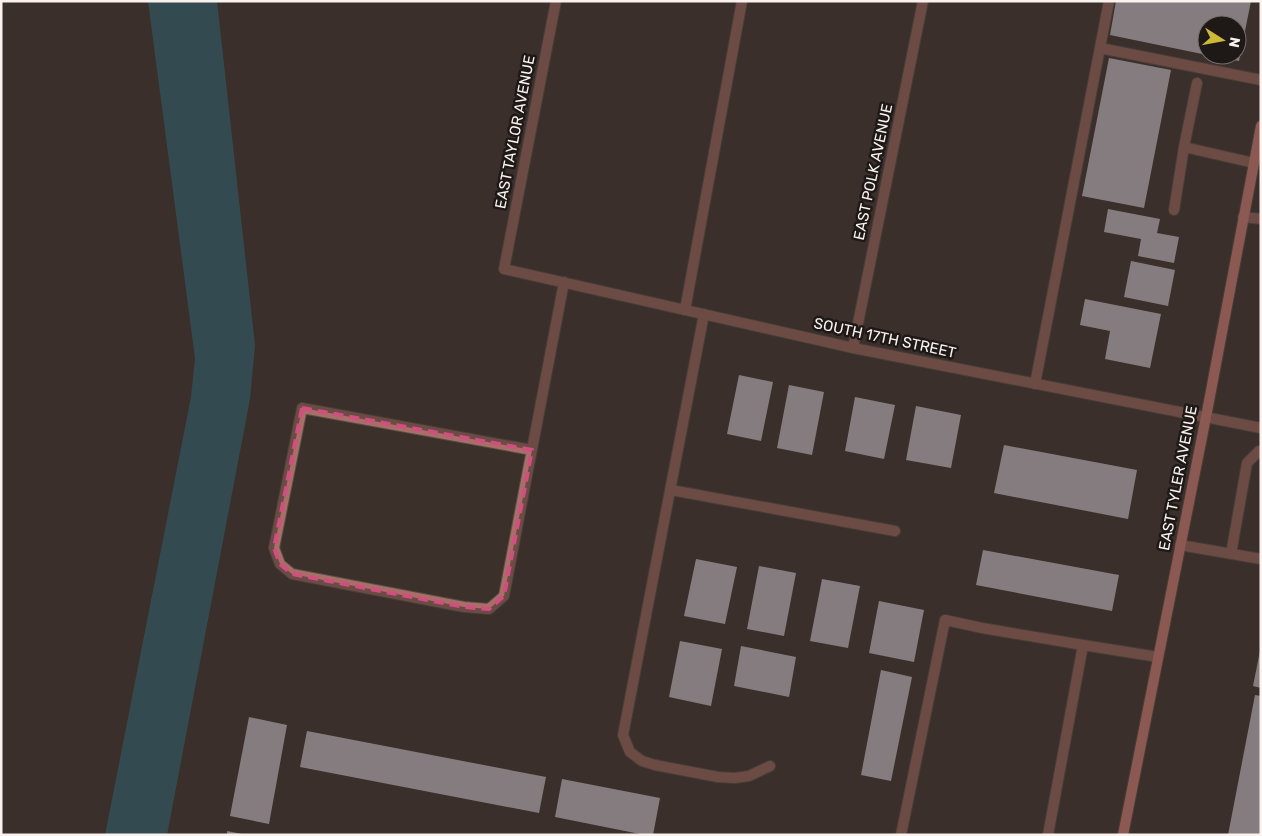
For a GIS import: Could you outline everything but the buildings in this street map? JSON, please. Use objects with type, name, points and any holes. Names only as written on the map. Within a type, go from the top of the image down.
[{"type":"main road","name":"EAST TYLER AVENUE","points":[[1123,835],[1206,417],[1261,126]]},
{"type":"street","name":"EAST TAYLOR AVENUE","points":[[504,269],[556,1]]},
{"type":"street","points":[[685,310],[742,1]]},
{"type":"street","name":"EAST POLK AVENUE","points":[[852,348],[923,1]]},
{"type":"street","points":[[1035,384],[1109,1]]},
{"type":"street","points":[[1100,48],[1261,80]]},
{"type":"street","points":[[1174,210],[1196,84]]},
{"type":"street","points":[[1184,147],[1254,163]]},
{"type":"street","points":[[1243,217],[1261,219]]},
{"type":"street","name":"SOUTH 17TH STREET","points":[[504,269],[852,348],[1261,428]]},
{"type":"street","points":[[532,450],[302,408],[274,548],[280,564],[292,574],[464,607],[489,609],[504,596],[532,450],[564,282]]},
{"type":"street","points":[[704,314],[623,735],[630,752],[642,762],[655,765],[718,777],[735,778],[749,776],[770,766]]},
{"type":"street","points":[[1231,554],[1247,463],[1261,451]]},
{"type":"street","points":[[671,490],[895,531]]},
{"type":"street","points":[[1180,545],[1261,559]]},
{"type":"street","points":[[901,835],[945,620],[982,628],[1158,657]]},
{"type":"street","points":[[1048,835],[1083,645]]},
{"type":"highlighted area","points":[[302,408],[532,450],[504,596],[489,609],[464,607],[292,574],[280,564],[274,548]]},
{"type":"water","points":[[148,1],[217,1],[255,345],[250,399],[167,835],[105,835],[191,397],[195,358]]}]
